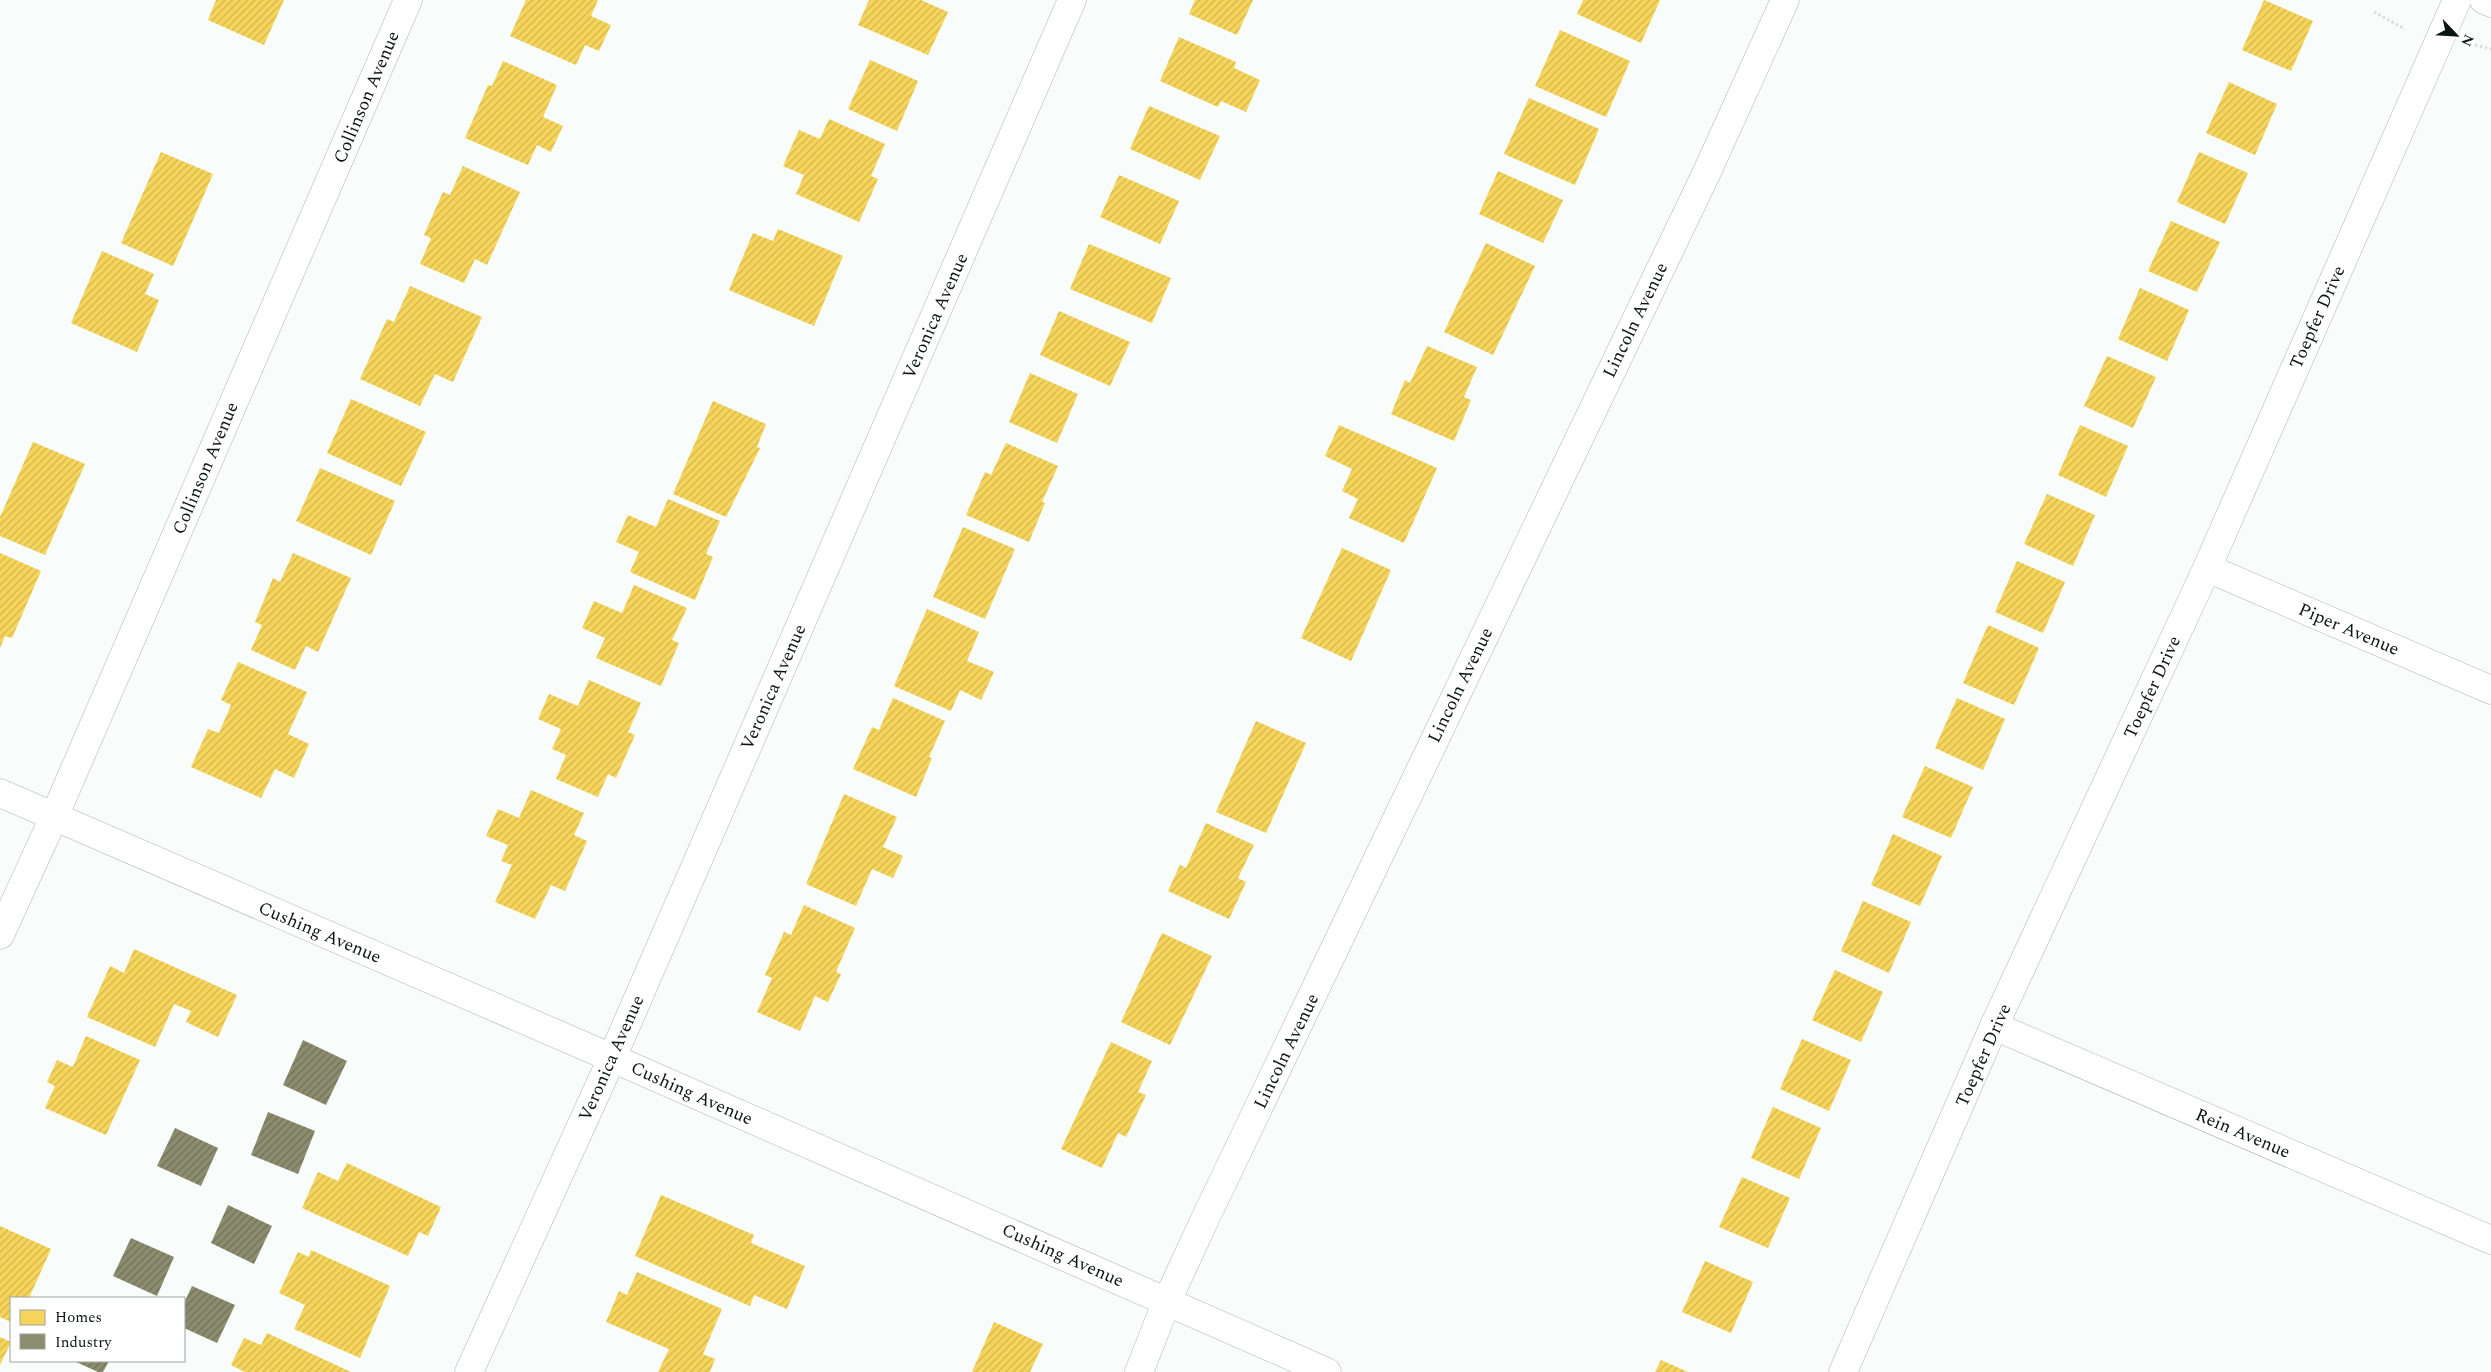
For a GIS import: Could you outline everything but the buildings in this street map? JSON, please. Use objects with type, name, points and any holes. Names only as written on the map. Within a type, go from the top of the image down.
[{"type":"street","name":"Collinson Avenue","points":[[0,935],[54,817],[408,0]]},
{"type":"street","name":"Veronica Avenue","points":[[469,1372],[612,1058],[1072,0]]},
{"type":"street","name":"Lincoln Avenue","points":[[1139,1372],[1167,1301],[1706,174],[1784,0]]},
{"type":"street","name":"Toepfer Drive","points":[[1843,1372],[1994,1026],[2207,568],[2458,0]]},
{"type":"street","points":[[2484,0],[2491,3]]},
{"type":"street","name":"Piper Avenue","points":[[2207,568],[2491,690]]},
{"type":"street","name":"Cushing Avenue","points":[[0,793],[612,1058],[1327,1372]]},
{"type":"street","name":"Rein Avenue","points":[[1994,1026],[2491,1240]]}]
